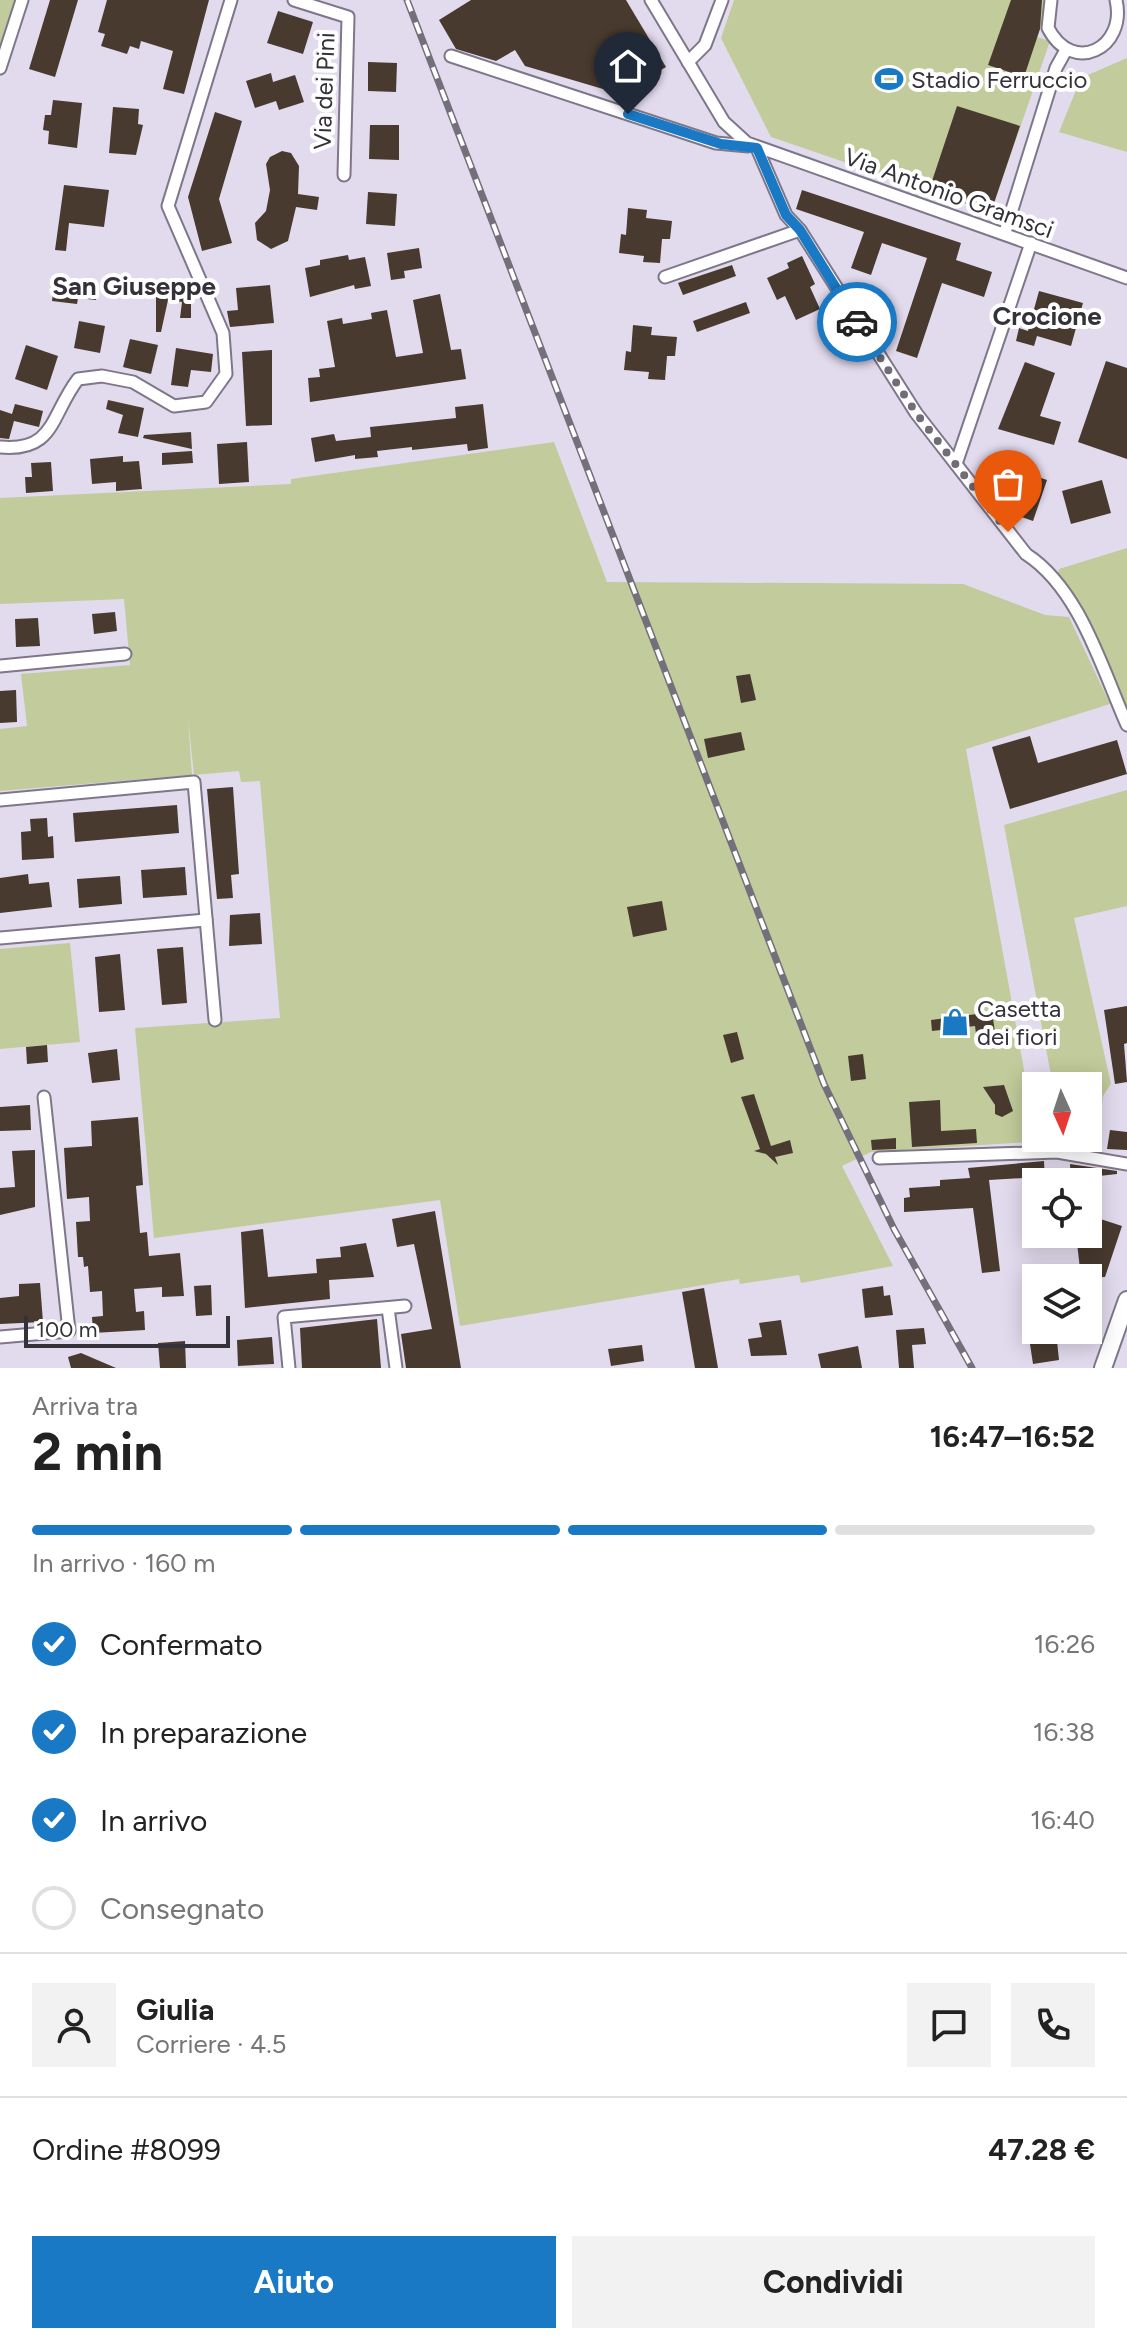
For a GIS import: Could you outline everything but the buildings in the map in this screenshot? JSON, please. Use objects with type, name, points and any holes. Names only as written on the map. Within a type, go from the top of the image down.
[{"type":"main road","points":[[1103,1368],[1127,1300]]},
{"type":"street","points":[[0,68],[22,0]]},
{"type":"street","points":[[0,447],[22,449],[36,445],[46,436],[78,379],[102,376],[133,382],[174,406],[206,402],[226,374],[223,333],[168,206],[231,0]]},
{"type":"street","name":"Via dei Pini","points":[[294,0],[348,17],[344,175]]},
{"type":"street","points":[[651,0],[730,130],[757,148],[786,215],[800,230],[886,369],[1026,554],[1042,564],[1066,598],[1083,625],[1127,725]]},
{"type":"street","points":[[688,62],[705,45],[722,0]]},
{"type":"street","points":[[1051,0],[1048,28],[1054,40],[1066,50],[1091,53],[1122,31],[1116,0]]},
{"type":"street","points":[[1005,232],[1056,68],[1066,50]]},
{"type":"street","points":[[451,56],[716,143],[757,148]]},
{"type":"street","name":"Via Antonio Gramsci","points":[[757,148],[1005,232],[1127,278]]},
{"type":"street","points":[[665,277],[800,230]]},
{"type":"street","points":[[956,464],[1031,243]]},
{"type":"street","points":[[0,666],[125,654]]},
{"type":"street","points":[[0,800],[194,782],[215,1020]]},
{"type":"street","points":[[0,938],[206,920]]},
{"type":"street","points":[[0,1337],[69,1331],[44,1097]]},
{"type":"street","points":[[879,1158],[1057,1152],[1127,1164]]},
{"type":"street","points":[[289,1368],[284,1317],[405,1306]]},
{"type":"street","points":[[388,1308],[396,1368]]},
{"type":"green space","points":[[0,0],[17,0],[0,55]]},
{"type":"green space","name":"Stadio Ferruccio","points":[[734,0],[1050,0],[1037,37],[1050,41],[991,212],[771,137],[721,38]]},
{"type":"green space","points":[[1127,58],[1127,152],[1059,132],[1081,78]]},
{"type":"green space","points":[[554,442],[607,582],[963,584],[1045,615],[1069,617],[1110,704],[966,749],[1024,1072],[1022,1072],[1022,1143],[871,1152],[842,1166],[893,1266],[801,1283],[799,1275],[740,1284],[739,1279],[460,1326],[440,1200],[154,1238],[135,1028],[280,1018],[260,781],[241,782],[239,771],[194,775],[188,719],[192,775],[0,791],[0,729],[27,726],[21,674],[130,665],[124,599],[0,604],[0,498],[291,484],[291,479]]},
{"type":"green space","points":[[1127,548],[1127,709],[1089,623],[1057,577],[1059,569]]},
{"type":"green space","points":[[1127,790],[1127,906],[1074,918],[1111,1084],[1102,1104],[1102,1072],[1050,1072],[1004,825]]},
{"type":"green space","points":[[70,943],[80,1042],[0,1049],[0,949]]},
{"type":"railway","points":[[407,0],[824,1084],[894,1229],[972,1368]]},
{"type":"way so far","points":[[857,322],[916,413],[1008,532]]},
{"type":"place","name":"Stadio Ferruccio","points":[[889,79]]},
{"type":"place","name":"Casetta dei fiori","points":[[955,1022]]},
{"type":"district","name":"San Giuseppe","points":[[134,286]]},
{"type":"district","name":"Crocione","points":[[1047,316]]},
{"type":"route","points":[[628,114],[721,144],[757,148],[786,215],[800,230],[857,322]]}]
